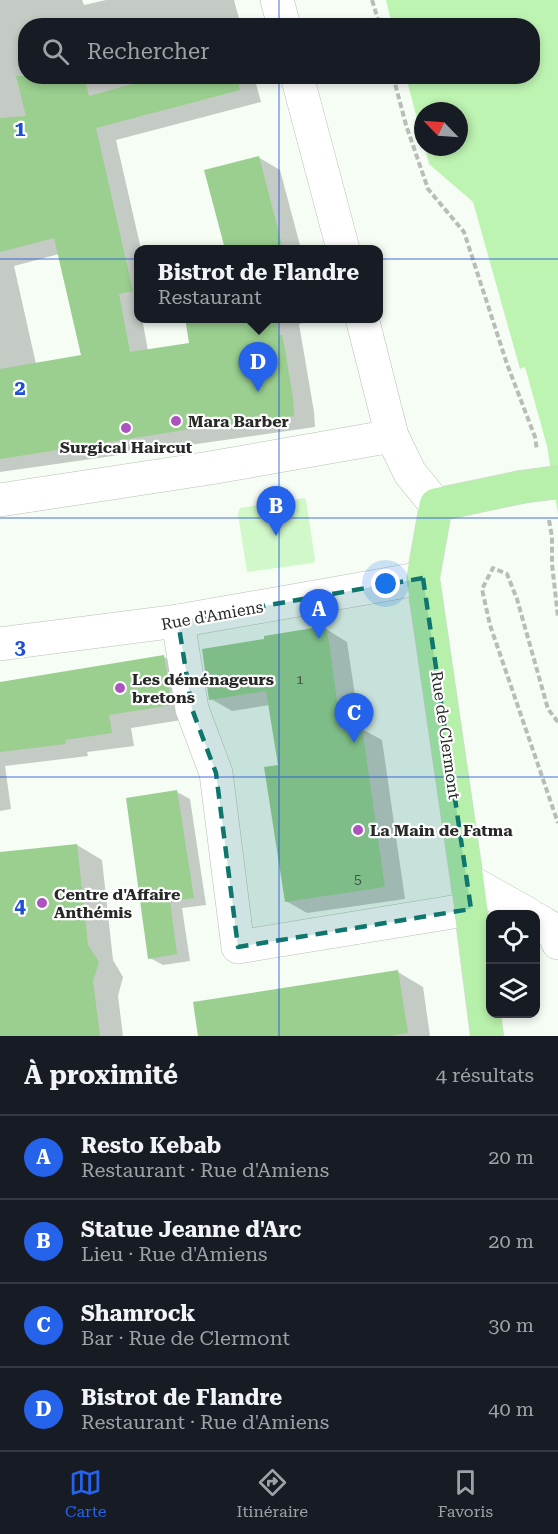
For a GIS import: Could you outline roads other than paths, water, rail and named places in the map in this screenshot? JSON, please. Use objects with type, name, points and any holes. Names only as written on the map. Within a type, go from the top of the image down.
[{"type":"main road","points":[[436,505],[521,487],[548,471]]},
{"type":"main road","name":"Rue de Clermont","points":[[436,505],[423,578],[487,1036]]},
{"type":"street","points":[[278,0],[282,18]]},
{"type":"street","points":[[299,84],[342,245]]},
{"type":"street","points":[[363,323],[392,436],[410,473],[436,505]]},
{"type":"street","points":[[0,500],[210,468],[392,436]]},
{"type":"street","name":"Rue d'Amiens","points":[[0,644],[178,621],[423,578]]},
{"type":"street","points":[[178,621],[192,709],[216,773],[238,947],[469,895],[513,910]]},
{"type":"street","points":[[540,921],[551,928],[558,943]]},
{"type":"place","name":"Bistrot de Flandre","points":[[258,392]]},
{"type":"place","name":"Mara Barber","points":[[176,421]]},
{"type":"place","name":"Surgical Haircut","points":[[126,428]]},
{"type":"place","name":"Statue Jeanne d'Arc","points":[[276,536]]},
{"type":"place","name":"Resto Kebab","points":[[319,639]]},
{"type":"place","name":"Les déménageurs bretons","points":[[120,688]]},
{"type":"place","name":"Shamrock","points":[[354,743]]},
{"type":"place","name":"La Main de Fatma","points":[[358,830]]},
{"type":"place","name":"Centre d'Affaire Anthémis","points":[[42,903]]}]
